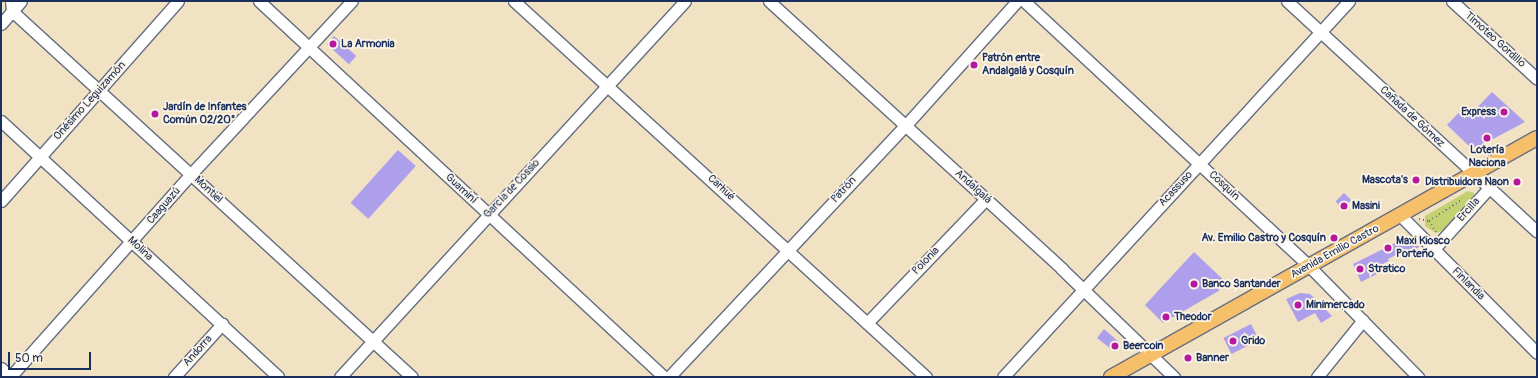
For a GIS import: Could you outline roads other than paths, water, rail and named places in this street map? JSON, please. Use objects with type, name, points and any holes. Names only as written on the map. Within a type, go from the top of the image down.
[{"type":"main road","name":"Avenida Emilio Castro","points":[[1111,377],[1537,138]]},
{"type":"street","points":[[1,24],[8,8],[21,1]]},
{"type":"street","name":"Onésimo Leguizamón","points":[[1,201],[178,1]]},
{"type":"street","name":"Guaminí","points":[[259,1],[664,377]]},
{"type":"street","name":"Caaguazú","points":[[10,377],[132,242],[191,174],[310,48],[352,1]]},
{"type":"street","name":"Carhué","points":[[514,1],[608,84],[926,377]]},
{"type":"street","name":"García de Cossio","points":[[340,377],[684,1]]},
{"type":"street","name":"Andalgalá","points":[[769,1],[1083,289],[1174,377]]},
{"type":"street","name":"Patrón","points":[[669,377],[905,126],[1017,1]]},
{"type":"street","name":"Cosquín","points":[[1024,1],[1200,163],[1309,266],[1418,377]]},
{"type":"street","name":"Cañada de Gómez","points":[[1287,1],[1537,232]]},
{"type":"street","name":"Acassuso","points":[[1003,377],[1349,1]]},
{"type":"street","name":"Timoteo Gordillo","points":[[1452,1],[1537,79]]},
{"type":"street","name":"Montiel","points":[[8,8],[412,377]]},
{"type":"street","name":"Molina","points":[[1,121],[278,377]]},
{"type":"street","name":"Ercilla","points":[[1433,250],[1489,188]]},
{"type":"street","name":"Polonia","points":[[866,323],[986,199]]},
{"type":"street","name":"Finlandia","points":[[1400,215],[1433,250],[1537,353]]},
{"type":"street","points":[[1317,377],[1363,320]]},
{"type":"street","name":"Andorra","points":[[174,377],[222,324]]},
{"type":"street","points":[[1,368],[10,377]]},
{"type":"place","name":"La Armonia","points":[[333,44]]},
{"type":"place","name":"Patrón entre Andalgalá y Cosquín","points":[[974,65]]},
{"type":"place","name":"Express","points":[[1504,112]]},
{"type":"place","name":"Jardín de Infantes Común 02/20°","points":[[155,114]]},
{"type":"place","name":"Lotería Naciona","points":[[1487,138]]},
{"type":"place","name":"Mascota's","points":[[1416,180]]},
{"type":"place","name":"Distribuidora Naon","points":[[1517,182]]},
{"type":"place","name":"Masini","points":[[1344,206]]},
{"type":"place","name":"Av. Emilio Castro y Cosquín","points":[[1334,238]]},
{"type":"place","name":"Maxi Kiosco Porteño","points":[[1388,248]]},
{"type":"place","name":"Stratico","points":[[1360,269]]},
{"type":"place","name":"Banco Santander","points":[[1194,284]]},
{"type":"place","name":"Minimercado","points":[[1298,305]]},
{"type":"place","name":"Theodor","points":[[1166,317]]},
{"type":"place","name":"Grido","points":[[1233,341]]},
{"type":"place","name":"Beercoin","points":[[1115,346]]},
{"type":"place","name":"Banner","points":[[1188,358]]}]
